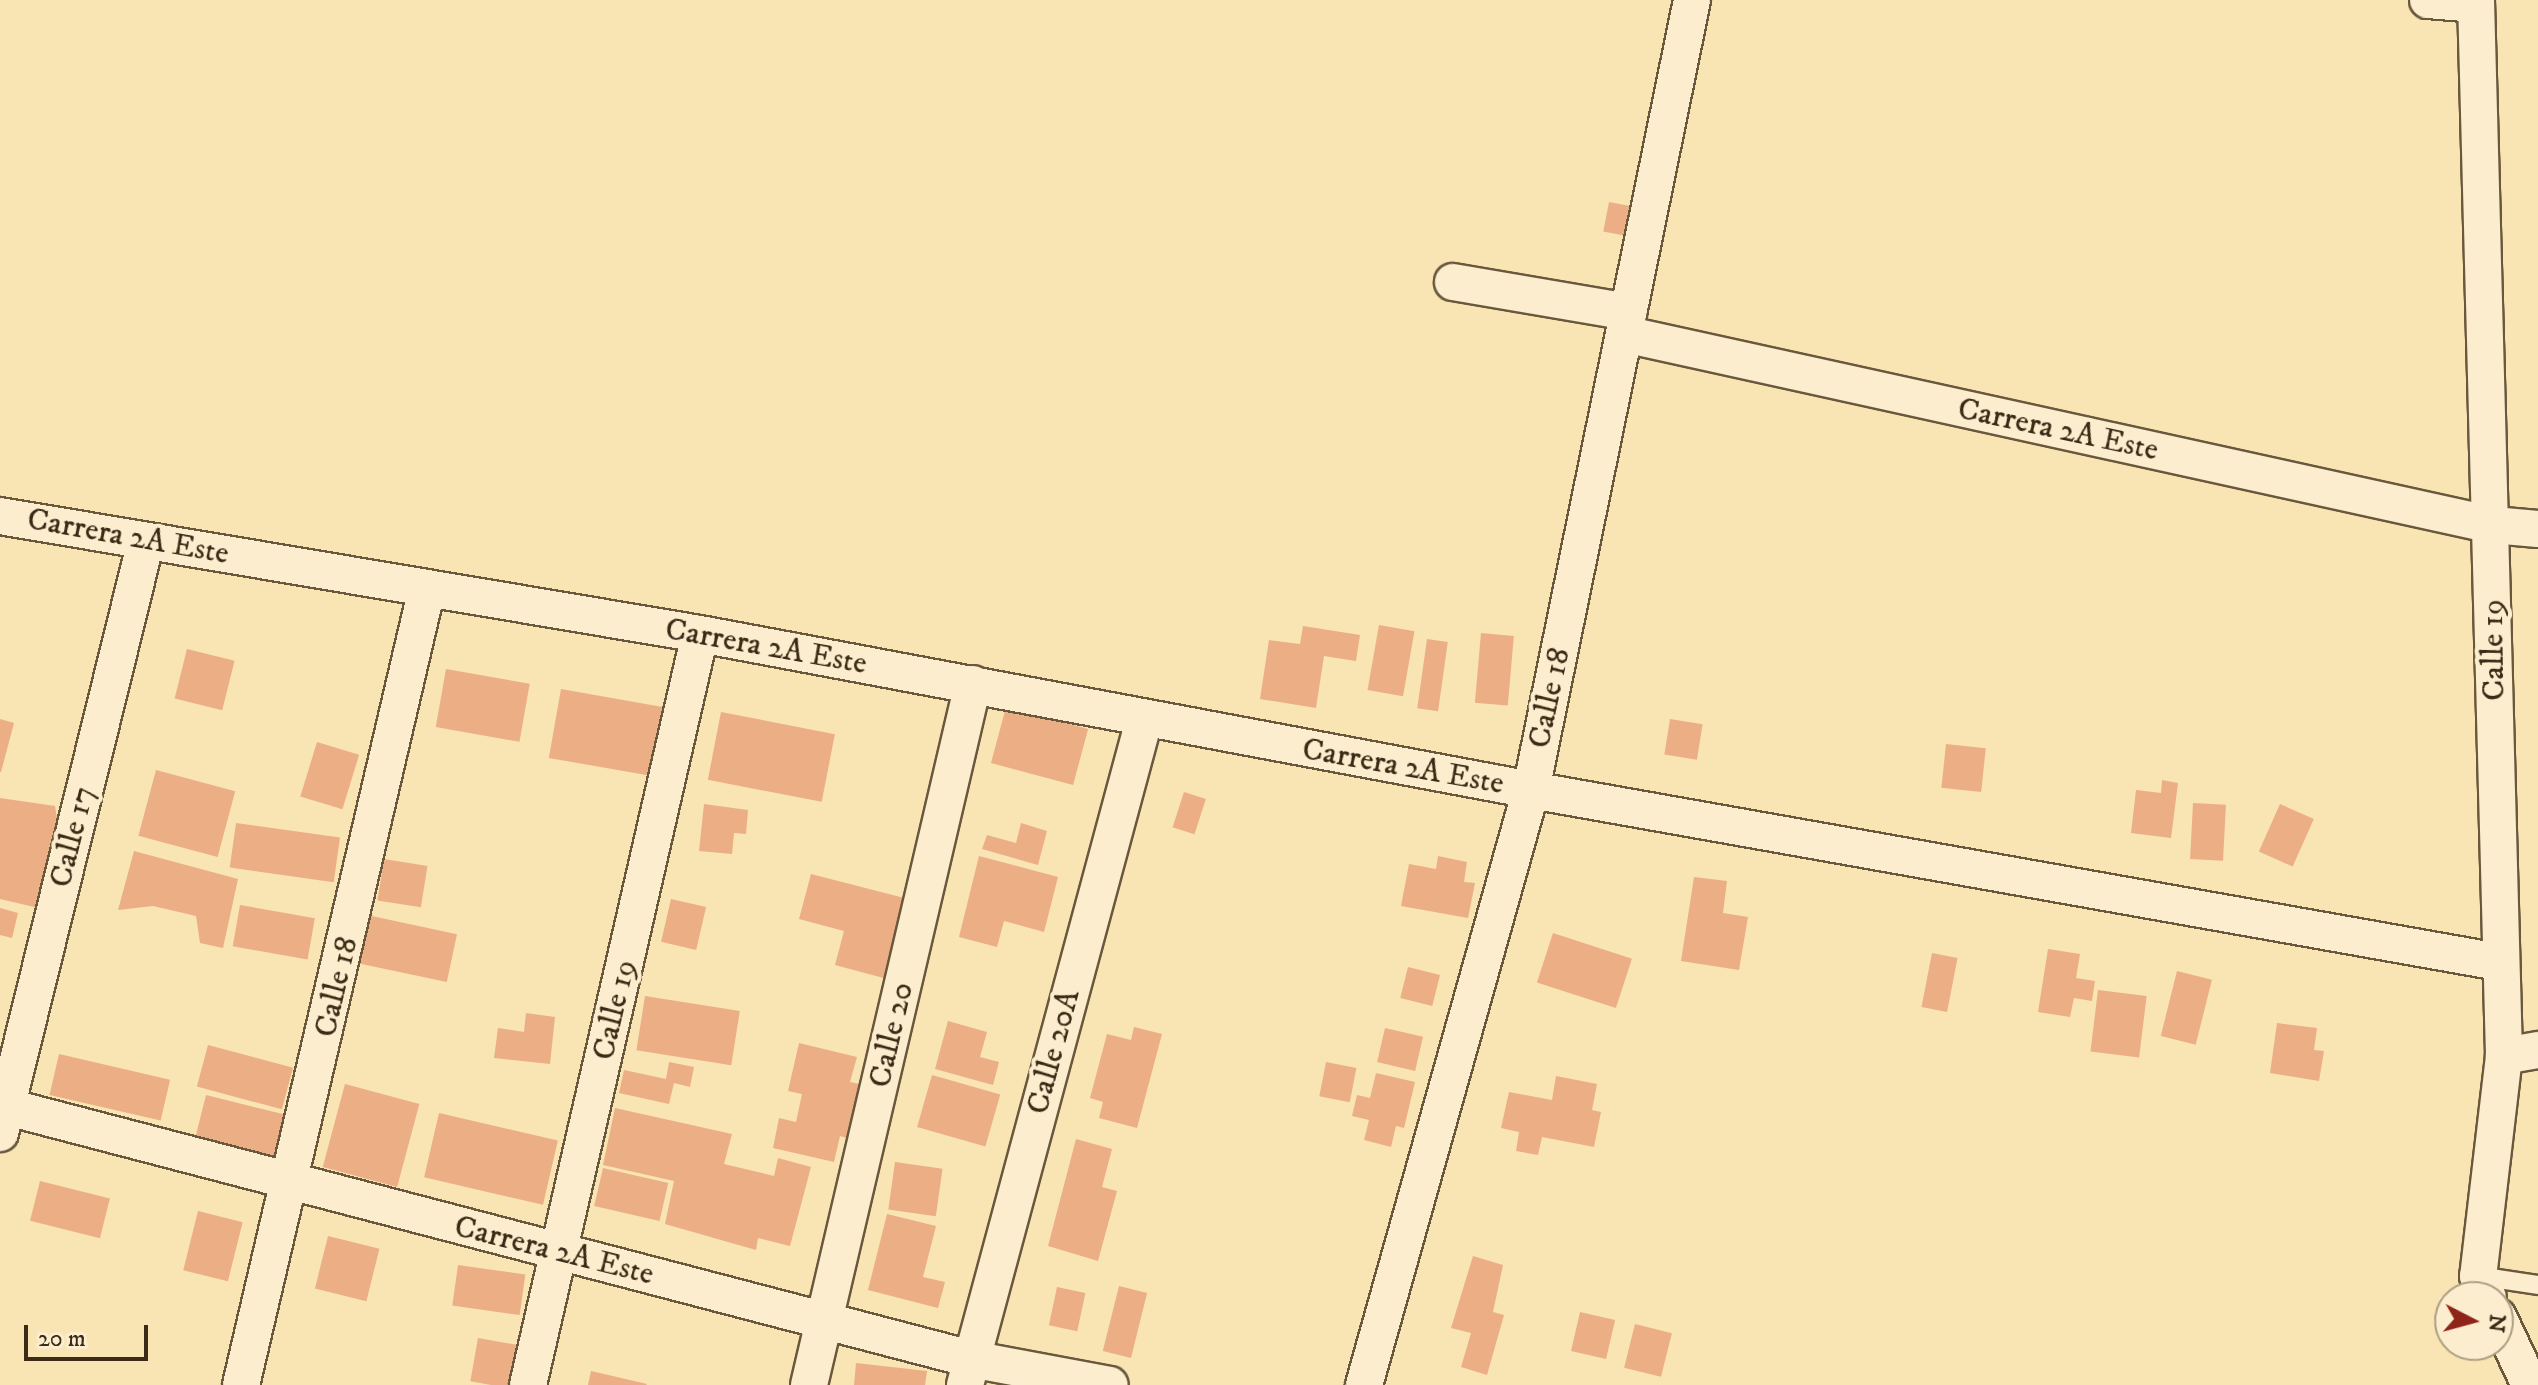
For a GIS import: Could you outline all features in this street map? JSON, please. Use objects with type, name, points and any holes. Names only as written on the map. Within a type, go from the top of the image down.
[{"type":"street","name":"Calle 18","points":[[1364,1385],[1531,790],[1692,0]]},
{"type":"street","points":[[2428,0],[2476,2]]},
{"type":"street","name":"Calle 19","points":[[2476,2],[2493,525],[2499,962],[2521,1053],[2484,1281]]},
{"type":"street","name":"Carrera 2A Este","points":[[1453,282],[2493,525],[2538,529]]},
{"type":"street","name":"Carrera 2A Este","points":[[0,516],[700,634],[973,684],[1144,720],[2499,962]]},
{"type":"street","name":"Calle 17","points":[[2,1115],[146,541]]},
{"type":"street","name":"Calle 18","points":[[241,1385],[292,1183],[427,588]]},
{"type":"street","name":"Calle 19","points":[[528,1385],[700,634]]},
{"type":"street","name":"Calle 20","points":[[809,1385],[973,684]]},
{"type":"street","name":"Calle 20A","points":[[968,1372],[1144,720]]},
{"type":"street","name":"Carrera 2A Este","points":[[2,1115],[292,1183],[560,1254],[826,1318],[968,1372],[1110,1385]]},
{"type":"street","points":[[2514,1351],[2530,1385]]},
{"type":"lane","points":[[2514,1285],[2538,1285]]},
{"type":"building","points":[[1609,202],[1644,209],[1639,238],[1603,231]]},
{"type":"building","points":[[1379,625],[1414,631],[1403,696],[1368,690]]},
{"type":"building","points":[[1303,626],[1360,635],[1356,661],[1324,656],[1316,708],[1260,699],[1269,640],[1300,644]]},
{"type":"building","points":[[1481,633],[1514,636],[1508,706],[1475,703]]},
{"type":"building","points":[[1427,639],[1448,642],[1438,711],[1417,708]]},
{"type":"building","points":[[187,649],[235,661],[222,710],[175,698]]},
{"type":"building","points":[[446,669],[530,684],[519,742],[436,727]]},
{"type":"building","points":[[561,689],[665,707],[653,776],[549,758]]},
{"type":"building","points":[[1006,707],[1088,729],[1073,785],[991,763]]},
{"type":"building","points":[[721,712],[835,734],[822,802],[708,780]]},
{"type":"building","points":[[0,719],[14,723],[1,772],[0,772]]},
{"type":"building","points":[[1670,719],[1703,724],[1697,760],[1664,755]]},
{"type":"building","points":[[317,742],[359,755],[342,809],[300,797]]},
{"type":"building","points":[[1946,744],[1986,748],[1981,792],[1941,788]]},
{"type":"building","points":[[156,770],[235,791],[218,857],[138,836]]},
{"type":"building","points":[[2162,780],[2178,783],[2171,838],[2131,833],[2136,790],[2161,793]]},
{"type":"building","points":[[1184,792],[1206,799],[1194,834],[1173,827]]},
{"type":"building","points":[[0,798],[55,806],[62,853],[47,910],[0,899]]},
{"type":"building","points":[[2193,803],[2226,805],[2223,861],[2190,859]]},
{"type":"building","points":[[704,804],[748,810],[746,834],[734,833],[732,854],[699,851]]},
{"type":"building","points":[[2280,804],[2314,819],[2293,867],[2259,852]]},
{"type":"building","points":[[236,823],[340,838],[334,882],[230,868]]},
{"type":"building","points":[[1021,823],[1047,831],[1038,865],[982,849],[987,835],[1016,843]]},
{"type":"building","points":[[134,851],[238,879],[223,948],[200,943],[196,916],[153,906],[118,910]]},
{"type":"building","points":[[979,856],[1058,877],[1044,932],[1004,921],[997,947],[959,937]]},
{"type":"building","points":[[1438,856],[1467,862],[1464,882],[1475,883],[1468,918],[1401,906],[1409,864],[1436,869]]},
{"type":"building","points":[[384,859],[427,866],[421,907],[377,900]]},
{"type":"building","points":[[811,874],[912,900],[891,980],[835,965],[844,931],[799,919]]},
{"type":"building","points":[[1694,877],[1727,881],[1723,913],[1748,917],[1739,970],[1681,961]]},
{"type":"building","points":[[671,899],[706,907],[696,950],[661,942]]},
{"type":"building","points":[[240,905],[315,918],[308,960],[233,946]]},
{"type":"building","points":[[0,908],[18,913],[12,938],[0,935]]},
{"type":"building","points":[[367,915],[457,934],[447,982],[357,963]]},
{"type":"building","points":[[1553,933],[1632,959],[1616,1008],[1537,982]]},
{"type":"building","points":[[2048,949],[2080,954],[2076,978],[2095,981],[2092,1001],[2074,998],[2070,1017],[2038,1012]]},
{"type":"building","points":[[1932,953],[1958,958],[1947,1012],[1922,1007]]},
{"type":"building","points":[[1408,967],[1440,975],[1432,1006],[1400,998]]},
{"type":"building","points":[[2177,971],[2212,980],[2196,1045],[2161,1036]]},
{"type":"building","points":[[2098,990],[2147,996],[2139,1058],[2090,1052]]},
{"type":"building","points":[[645,996],[740,1011],[731,1065],[636,1050]]},
{"type":"building","points":[[526,1013],[555,1017],[550,1064],[494,1058],[498,1028],[524,1032]]},
{"type":"building","points":[[948,1021],[987,1032],[980,1057],[999,1062],[993,1085],[935,1069]]},
{"type":"building","points":[[2277,1023],[2317,1028],[2314,1050],[2324,1051],[2319,1081],[2270,1073]]},
{"type":"building","points":[[1134,1027],[1162,1034],[1137,1128],[1099,1118],[1103,1102],[1090,1098],[1107,1034],[1131,1040]]},
{"type":"building","points":[[1385,1028],[1423,1037],[1415,1071],[1377,1062]]},
{"type":"building","points":[[799,1043],[857,1057],[850,1082],[865,1085],[853,1140],[840,1136],[834,1162],[773,1148],[779,1118],[796,1122],[802,1094],[788,1091]]},
{"type":"building","points":[[208,1045],[293,1068],[282,1109],[197,1087]]},
{"type":"building","points":[[59,1054],[170,1080],[161,1121],[50,1095]]},
{"type":"building","points":[[669,1062],[694,1067],[690,1087],[674,1083],[669,1104],[619,1093],[624,1070],[666,1079]]},
{"type":"building","points":[[1326,1062],[1356,1068],[1350,1102],[1319,1096]]},
{"type":"building","points":[[1376,1073],[1415,1082],[1404,1128],[1396,1126],[1391,1147],[1364,1140],[1369,1120],[1352,1116],[1357,1095],[1370,1098]]},
{"type":"building","points":[[932,1075],[1000,1095],[985,1146],[917,1127]]},
{"type":"building","points":[[1556,1076],[1597,1084],[1592,1110],[1601,1112],[1594,1147],[1542,1137],[1538,1155],[1516,1151],[1519,1132],[1501,1128],[1509,1092],[1552,1100]]},
{"type":"building","points":[[345,1084],[419,1104],[397,1187],[323,1167]]},
{"type":"building","points":[[206,1095],[285,1115],[273,1162],[194,1143]]},
{"type":"building","points":[[615,1108],[732,1134],[724,1164],[774,1176],[778,1158],[811,1167],[790,1246],[758,1238],[756,1250],[665,1224],[674,1181],[603,1165]]},
{"type":"building","points":[[439,1113],[558,1140],[543,1205],[424,1177]]},
{"type":"building","points":[[1076,1139],[1112,1149],[1102,1187],[1117,1191],[1098,1261],[1048,1246]]},
{"type":"building","points":[[895,1162],[943,1169],[936,1216],[888,1210]]},
{"type":"building","points":[[603,1168],[668,1183],[660,1221],[594,1206]]},
{"type":"building","points":[[40,1181],[110,1198],[100,1238],[30,1221]]},
{"type":"building","points":[[198,1211],[243,1222],[228,1281],[183,1270]]},
{"type":"building","points":[[887,1214],[936,1226],[923,1277],[945,1282],[938,1308],[868,1290]]},
{"type":"building","points":[[328,1236],[379,1249],[366,1301],[315,1288]]},
{"type":"building","points":[[1473,1256],[1503,1265],[1493,1312],[1504,1315],[1487,1375],[1461,1367],[1471,1333],[1451,1328]]},
{"type":"building","points":[[458,1265],[525,1274],[520,1315],[452,1306]]},
{"type":"building","points":[[1119,1286],[1147,1293],[1131,1358],[1103,1351]]},
{"type":"building","points":[[1057,1287],[1085,1293],[1077,1331],[1049,1325]]},
{"type":"building","points":[[1580,1312],[1615,1320],[1606,1359],[1571,1351]]},
{"type":"building","points":[[1635,1324],[1672,1333],[1661,1377],[1624,1368]]},
{"type":"building","points":[[478,1338],[516,1345],[509,1385],[470,1381]]},
{"type":"building","points":[[856,1363],[927,1371],[925,1385],[854,1385]]},
{"type":"building","points":[[591,1371],[647,1384],[588,1385]]}]
